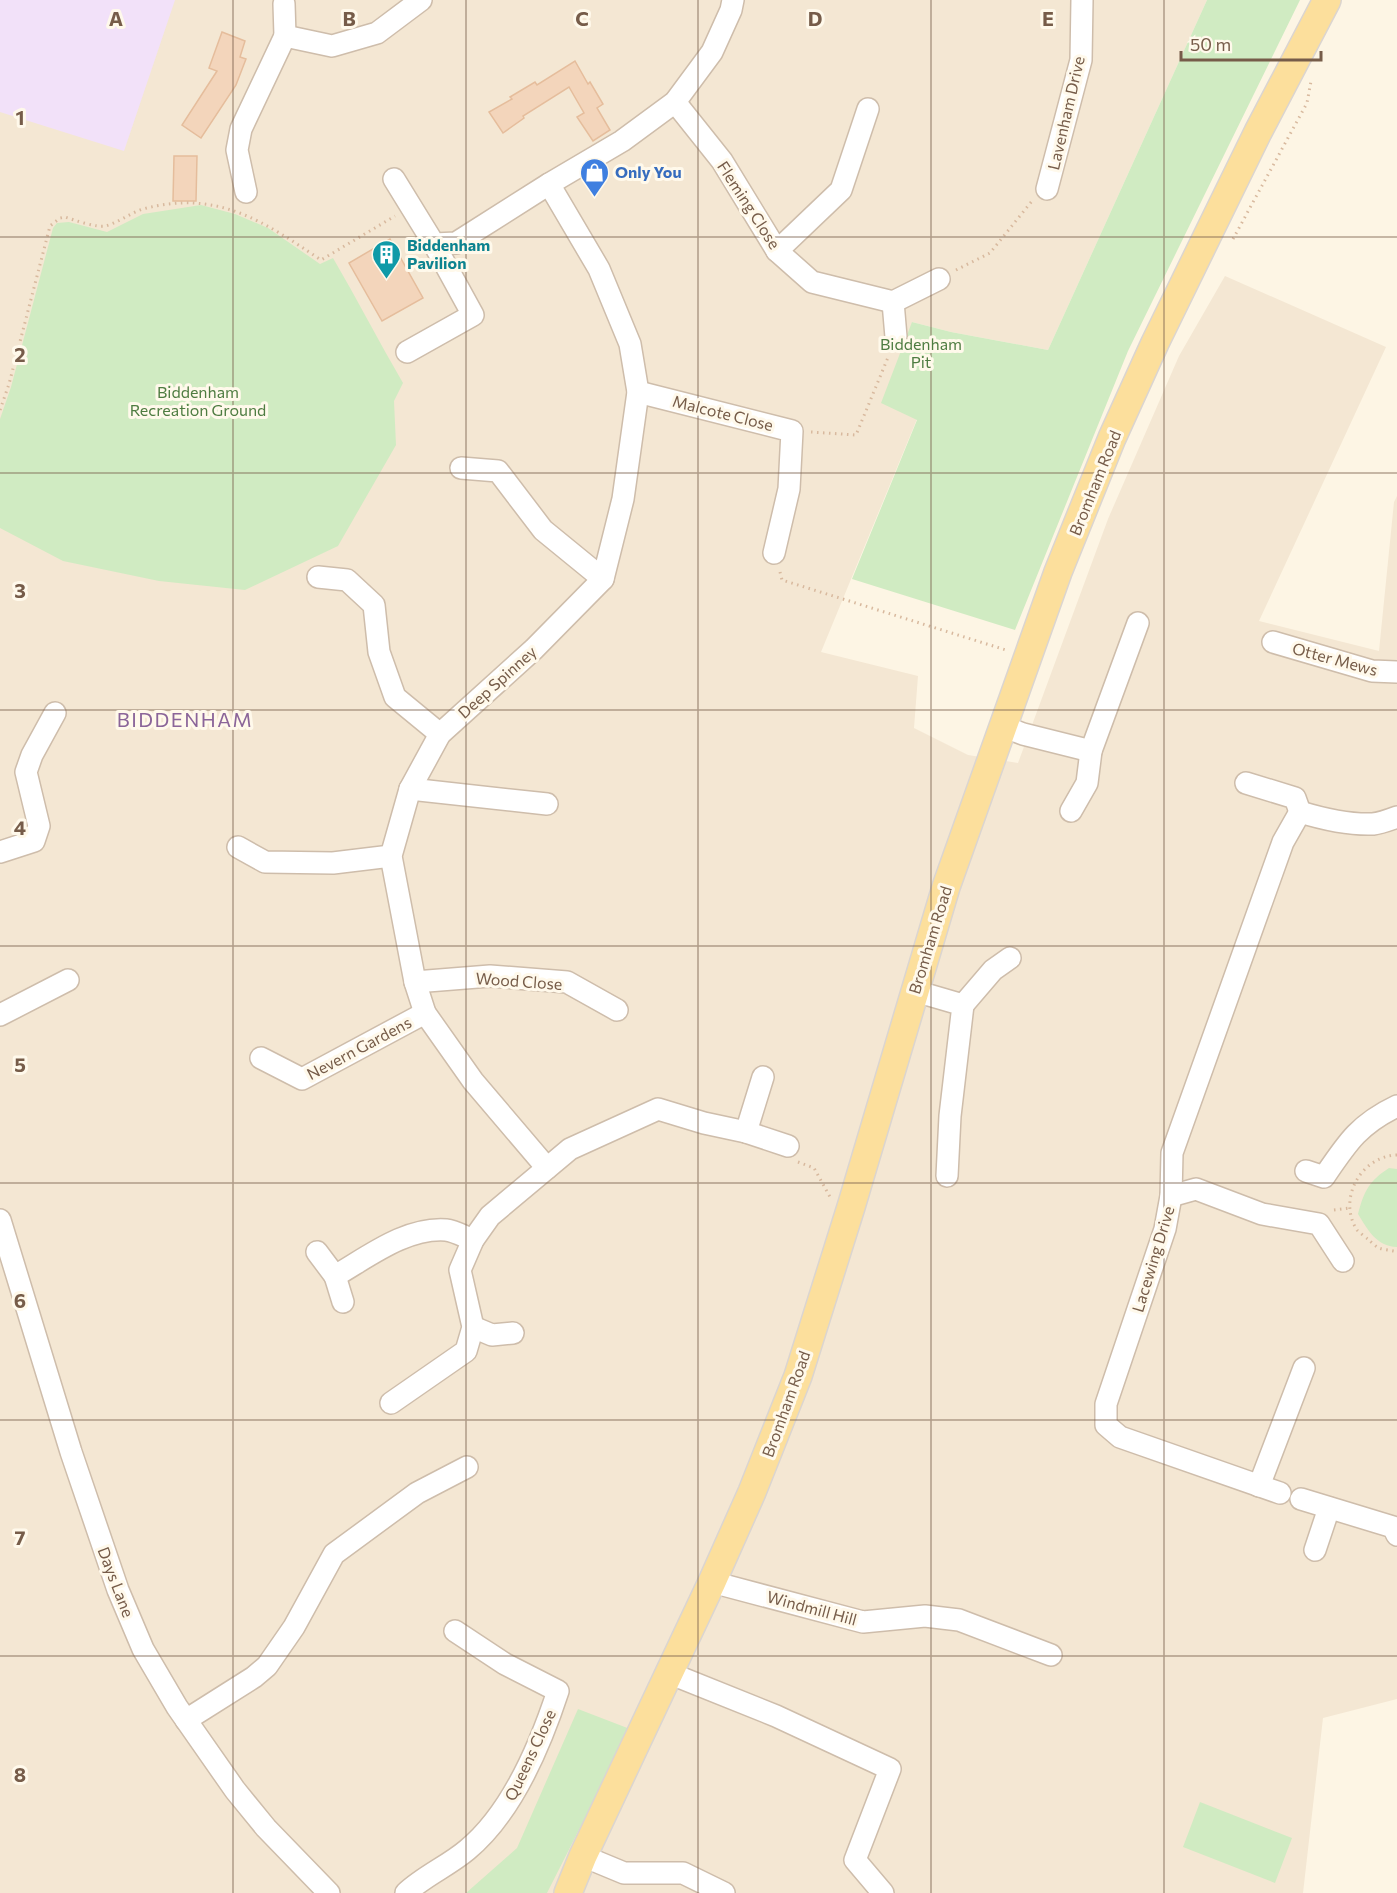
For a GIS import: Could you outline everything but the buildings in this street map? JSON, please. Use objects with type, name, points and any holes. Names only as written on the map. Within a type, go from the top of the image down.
[{"type":"main road","name":"Bromham Road","points":[[568,1893],[583,1856],[712,1582],[752,1492],[798,1376],[946,887],[1058,572],[1150,354],[1253,143],[1327,0]]},
{"type":"street","points":[[285,36],[332,46],[377,33],[421,0]]},
{"type":"street","points":[[434,244],[456,243],[622,141],[675,102],[712,52],[731,10],[733,0]]},
{"type":"street","name":"Lavenham Drive","points":[[1047,189],[1081,60],[1082,0]]},
{"type":"street","points":[[246,192],[237,150],[241,129],[285,36],[284,4]]},
{"type":"street","name":"Fleming Close","points":[[675,102],[722,161],[777,251],[812,282],[893,302]]},
{"type":"street","points":[[777,251],[841,190],[868,109]]},
{"type":"street","points":[[394,179],[434,244],[473,315],[407,352]]},
{"type":"street","points":[[461,468],[498,471],[543,530],[603,579],[623,500],[638,392],[630,344],[599,269],[549,184]]},
{"type":"street","points":[[896,337],[893,302],[939,279]]},
{"type":"street","name":"Malcote Close","points":[[638,392],[792,430],[789,489],[774,553]]},
{"type":"street","points":[[318,577],[348,580],[374,605],[379,652],[395,697],[440,734]]},
{"type":"street","name":"Deep Spinney","points":[[547,1168],[473,1081],[425,1013],[415,982],[391,856],[410,789],[440,734],[534,649],[603,579]]},
{"type":"street","points":[[1071,812],[1087,783],[1091,752],[1138,623]]},
{"type":"street","name":"Otter Mews","points":[[1273,642],[1372,671],[1397,672]]},
{"type":"street","points":[[0,852],[34,841],[39,826],[26,772],[32,754],[55,713]]},
{"type":"street","points":[[1002,726],[1091,752]]},
{"type":"street","points":[[1246,783],[1295,798],[1300,812],[1321,818],[1375,824],[1397,817]]},
{"type":"street","points":[[410,789],[547,804]]},
{"type":"street","name":"Lacewing Drive","points":[[1259,1486],[1120,1437],[1106,1425],[1107,1404],[1165,1229],[1171,1196],[1172,1153],[1283,842],[1300,812]]},
{"type":"street","points":[[238,847],[266,862],[333,863],[391,856]]},
{"type":"street","points":[[947,1176],[950,1116],[963,1005],[993,970],[1010,958]]},
{"type":"street","name":"Wood Close","points":[[415,982],[490,976],[567,982],[617,1010]]},
{"type":"street","points":[[0,1015],[68,980]]},
{"type":"street","points":[[915,991],[963,1005]]},
{"type":"street","name":"Nevern Gardens","points":[[261,1059],[302,1079],[425,1013]]},
{"type":"street","points":[[746,1132],[763,1077]]},
{"type":"street","points":[[1306,1171],[1324,1177],[1356,1132],[1376,1116],[1397,1106]]},
{"type":"street","points":[[391,1403],[466,1351],[472,1327],[460,1270],[472,1240],[490,1216],[570,1149],[658,1109],[704,1123],[746,1132],[788,1146]]},
{"type":"street","points":[[1171,1196],[1196,1189],[1262,1214],[1319,1224],[1343,1261]]},
{"type":"street","name":"Days Lane","points":[[0,1220],[71,1452],[118,1590],[143,1649],[186,1720],[235,1790],[266,1828],[330,1893]]},
{"type":"street","points":[[335,1276],[393,1242],[420,1232],[447,1230],[472,1240]]},
{"type":"street","points":[[318,1252],[335,1276],[343,1302]]},
{"type":"street","points":[[472,1327],[492,1335],[513,1333]]},
{"type":"street","points":[[1280,1493],[1259,1486],[1304,1368]]},
{"type":"street","points":[[186,1720],[254,1677],[267,1666],[294,1627],[334,1554],[417,1493],[467,1467]]},
{"type":"street","points":[[1301,1499],[1393,1527],[1397,1535]]},
{"type":"street","points":[[1315,1550],[1329,1508]]},
{"type":"street","name":"Windmill Hill","points":[[712,1582],[863,1622],[925,1616],[958,1620],[1051,1655]]},
{"type":"street","name":"Queens Close","points":[[406,1893],[416,1883],[467,1851],[489,1829],[509,1803],[533,1755],[558,1691],[505,1664],[455,1631]]},
{"type":"street","points":[[669,1673],[776,1716],[890,1769],[855,1860],[883,1893]]},
{"type":"street","points":[[583,1856],[624,1873],[683,1873],[724,1893]]},
{"type":"path","points":[[1228,248],[1307,103],[1313,74]]},
{"type":"path","points":[[939,279],[990,253],[1029,204],[1047,189]]},
{"type":"path","points":[[0,410],[9,384],[50,226],[60,218],[65,217],[104,226],[142,210],[170,204],[202,203],[233,209],[268,225],[321,260],[396,215]]},
{"type":"path","points":[[792,430],[855,435],[896,337]]},
{"type":"path","points":[[774,553],[782,580],[1027,657]]},
{"type":"path","points":[[788,1146],[785,1158],[814,1168],[832,1201]]},
{"type":"path","points":[[1397,1155],[1390,1155],[1372,1162],[1359,1174],[1352,1189],[1350,1208],[1357,1230],[1377,1248],[1397,1252]]},
{"type":"shaded area","points":[[0,0],[1207,0],[1048,350],[951,332],[912,322],[917,419],[821,652],[918,676],[914,728],[968,755],[1018,763],[1108,519],[1179,356],[1225,276],[1386,347],[1259,621],[1379,651],[1394,502],[1397,496],[1397,1699],[1323,1718],[1303,1893],[0,1893]]},
{"type":"shaded area","points":[[0,0],[175,0],[124,151],[0,112]]},
{"type":"green space","name":"Biddenham Pit","points":[[1207,0],[1300,0],[1128,351],[1015,630],[852,579],[917,420],[881,403],[912,322],[951,332],[1048,350]]},
{"type":"green space","name":"Biddenham Recreation Ground","points":[[201,205],[235,214],[268,228],[320,264],[333,258],[403,383],[394,401],[396,445],[338,546],[245,590],[159,581],[63,561],[0,528],[0,419],[11,387],[53,228],[57,223],[69,222],[107,232],[143,214]]},
{"type":"green space","points":[[1389,1168],[1397,1169],[1397,1247],[1383,1244],[1378,1240],[1358,1214],[1368,1187]]},
{"type":"green space","points":[[578,1709],[630,1729],[547,1893],[466,1893],[517,1848]]},
{"type":"green space","points":[[1200,1802],[1292,1838],[1275,1883],[1183,1847]]},
{"type":"place","name":"Only You","points":[[594,198]]},
{"type":"place","name":"Biddenham Pavilion","points":[[386,280]]},
{"type":"district","name":"BIDDENHAM","points":[[185,720]]}]
